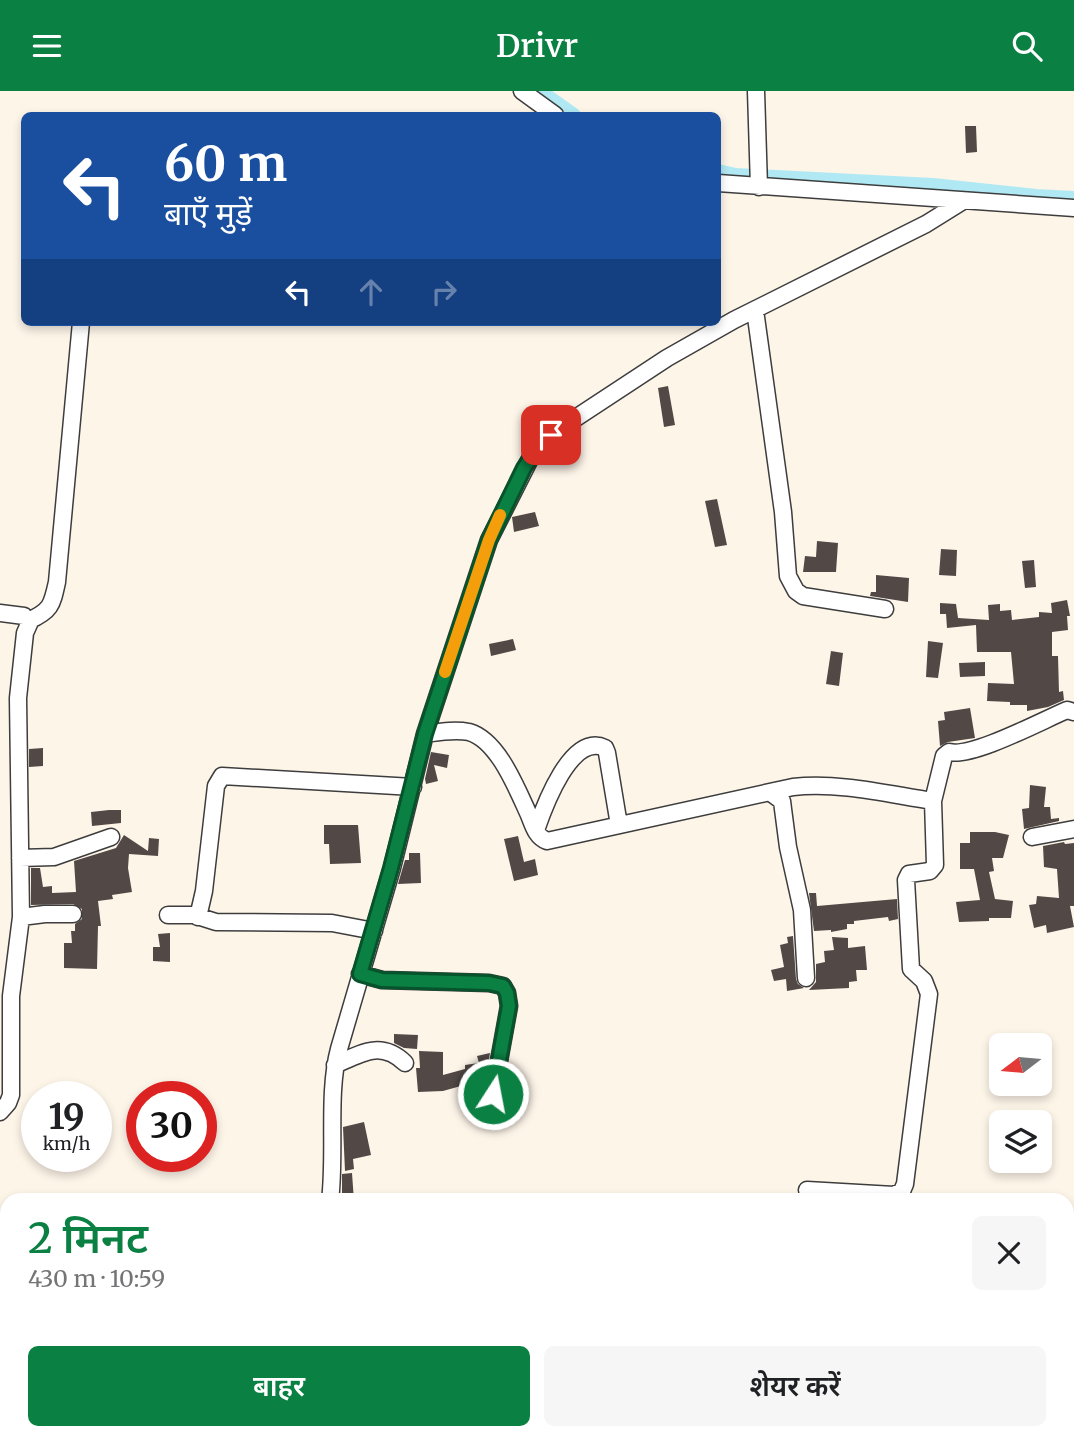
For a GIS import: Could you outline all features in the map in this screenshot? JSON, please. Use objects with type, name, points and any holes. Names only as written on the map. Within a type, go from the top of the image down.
[{"type":"street","points":[[522,91],[551,112]]},
{"type":"street","points":[[756,91],[759,178]]},
{"type":"street","points":[[721,183],[759,178],[963,201],[1074,208]]},
{"type":"street","points":[[330,1193],[335,1065],[360,974],[366,929],[413,787],[425,734],[489,540],[536,450],[559,429],[667,358],[755,310],[926,224],[963,201]]},
{"type":"street","points":[[755,310],[783,512],[788,576],[796,591],[803,596],[885,609]]},
{"type":"street","points":[[28,621],[42,615],[52,605],[57,582],[81,326]]},
{"type":"street","points":[[0,613],[24,616],[28,621]]},
{"type":"street","points":[[0,1112],[11,1095],[11,996],[20,917],[18,698],[28,621]]},
{"type":"street","points":[[898,1193],[905,1184],[929,994],[924,981],[911,969],[906,880],[911,873],[934,868],[936,847],[933,801],[941,760],[948,752],[955,754],[975,749],[1067,710],[1074,712]]},
{"type":"street","points":[[425,734],[453,730],[467,732],[478,736],[489,745],[501,761],[542,839],[554,841],[793,787],[828,785],[933,801]]},
{"type":"street","points":[[536,830],[560,776],[572,759],[583,748],[597,745],[605,748],[607,753],[619,825]]},
{"type":"street","points":[[198,916],[204,891],[216,786],[222,776],[413,787]]},
{"type":"street","points":[[771,793],[782,801],[788,847],[802,910],[806,978]]},
{"type":"street","points":[[1032,837],[1074,829]]},
{"type":"street","points":[[20,858],[54,857],[111,837]]},
{"type":"street","points":[[20,917],[73,914]]},
{"type":"street","points":[[168,915],[198,916],[216,922],[332,923],[366,929]]},
{"type":"street","points":[[360,974],[382,980],[489,983],[503,986],[509,1006],[493,1094]]},
{"type":"street","points":[[335,1065],[380,1049],[395,1053],[405,1063]]},
{"type":"street","points":[[807,1190],[859,1193]]},
{"type":"building","points":[[965,126],[976,126],[977,152],[966,153]]},
{"type":"building","points":[[668,386],[675,425],[664,427],[658,388]]},
{"type":"building","points":[[717,499],[727,545],[715,547],[705,501]]},
{"type":"building","points":[[535,512],[539,526],[514,532],[512,517]]},
{"type":"building","points":[[817,541],[838,543],[836,572],[803,572],[805,556],[816,557]]},
{"type":"building","points":[[941,549],[957,550],[956,576],[939,575]]},
{"type":"building","points":[[1034,560],[1036,587],[1025,588],[1022,561]]},
{"type":"building","points":[[876,575],[909,578],[908,602],[870,596],[871,592],[876,592]]},
{"type":"building","points":[[1067,600],[1070,616],[1067,616],[1068,630],[1052,632],[1052,656],[1058,656],[1059,692],[1063,691],[1064,700],[1048,707],[1027,711],[1027,705],[987,701],[988,683],[1014,684],[1011,652],[977,652],[976,625],[947,628],[946,614],[940,614],[940,603],[956,604],[958,618],[989,620],[988,605],[1000,604],[1000,611],[1011,610],[1012,620],[1039,617],[1039,612],[1052,613],[1051,603]]},
{"type":"building","points":[[513,639],[516,650],[491,656],[489,644]]},
{"type":"building","points":[[928,641],[943,643],[938,678],[926,677]]},
{"type":"building","points":[[831,651],[843,653],[839,686],[826,684]]},
{"type":"building","points":[[985,662],[985,676],[960,677],[959,663]]},
{"type":"building","points":[[970,708],[975,738],[948,742],[940,746],[938,721],[945,720],[944,712]]},
{"type":"building","points":[[43,748],[43,766],[29,767],[29,749]]},
{"type":"building","points":[[431,752],[449,755],[447,768],[434,765],[438,781],[426,784],[425,779]]},
{"type":"building","points":[[1030,785],[1046,787],[1044,807],[1050,807],[1051,819],[1059,818],[1059,821],[1024,829],[1022,809],[1029,808]]},
{"type":"building","points":[[121,810],[121,823],[92,826],[91,812]]},
{"type":"building","points":[[324,825],[358,825],[361,863],[330,864],[329,844],[324,844]]},
{"type":"building","points":[[970,832],[1009,835],[1003,858],[992,858],[994,871],[989,872],[995,899],[1013,901],[1011,918],[959,922],[956,902],[980,900],[974,869],[960,869],[960,843],[970,843]]},
{"type":"building","points":[[124,835],[148,851],[149,838],[159,839],[158,856],[129,854],[132,892],[112,895],[113,899],[98,901],[101,926],[98,926],[97,969],[64,968],[64,943],[72,943],[71,931],[75,931],[75,924],[82,919],[82,909],[73,904],[31,905],[31,868],[40,868],[43,887],[52,886],[52,893],[76,892],[74,861],[116,848]]},
{"type":"building","points":[[518,836],[524,862],[535,859],[538,875],[514,881],[504,839]]},
{"type":"building","points":[[1074,843],[1074,906],[1070,906],[1074,927],[1047,933],[1046,925],[1034,928],[1029,905],[1036,904],[1037,896],[1059,898],[1057,869],[1044,867],[1043,846]]},
{"type":"building","points":[[409,853],[420,853],[421,883],[398,884],[405,860],[409,860]]},
{"type":"building","points":[[809,893],[816,893],[817,906],[897,899],[898,919],[889,921],[888,917],[854,921],[854,924],[847,924],[847,929],[814,931]]},
{"type":"building","points":[[170,933],[170,962],[153,961],[153,947],[160,947],[158,934]]},
{"type":"building","points":[[793,936],[796,979],[804,988],[787,991],[786,979],[774,981],[771,970],[784,967],[780,945],[788,943],[787,937]]},
{"type":"building","points":[[832,937],[848,938],[848,948],[865,946],[867,970],[856,970],[857,981],[849,982],[849,988],[809,990],[816,982],[816,964],[825,962],[824,951],[834,950]]},
{"type":"building","points":[[394,1034],[418,1035],[417,1049],[404,1048],[394,1043]]},
{"type":"building","points":[[419,1051],[443,1052],[443,1075],[465,1069],[465,1065],[479,1063],[477,1056],[490,1053],[488,1065],[482,1066],[486,1076],[484,1084],[469,1089],[468,1084],[443,1091],[418,1092],[416,1068],[420,1068]]},
{"type":"building","points":[[364,1122],[371,1155],[353,1159],[354,1169],[345,1171],[343,1127]]},
{"type":"building","points":[[352,1173],[353,1193],[342,1193],[342,1174]]},
{"type":"waterway","points":[[540,91],[570,112]]},
{"type":"waterway","points":[[721,172],[736,175],[933,185],[1074,198]]},
{"type":"slow traffic","points":[[445,672],[489,540],[500,515]]},
{"type":"route","points":[[493,1094],[509,1006],[509,998],[503,986],[489,983],[382,980],[360,974],[379,915],[425,734],[489,540],[524,468],[536,450],[551,435]]}]
